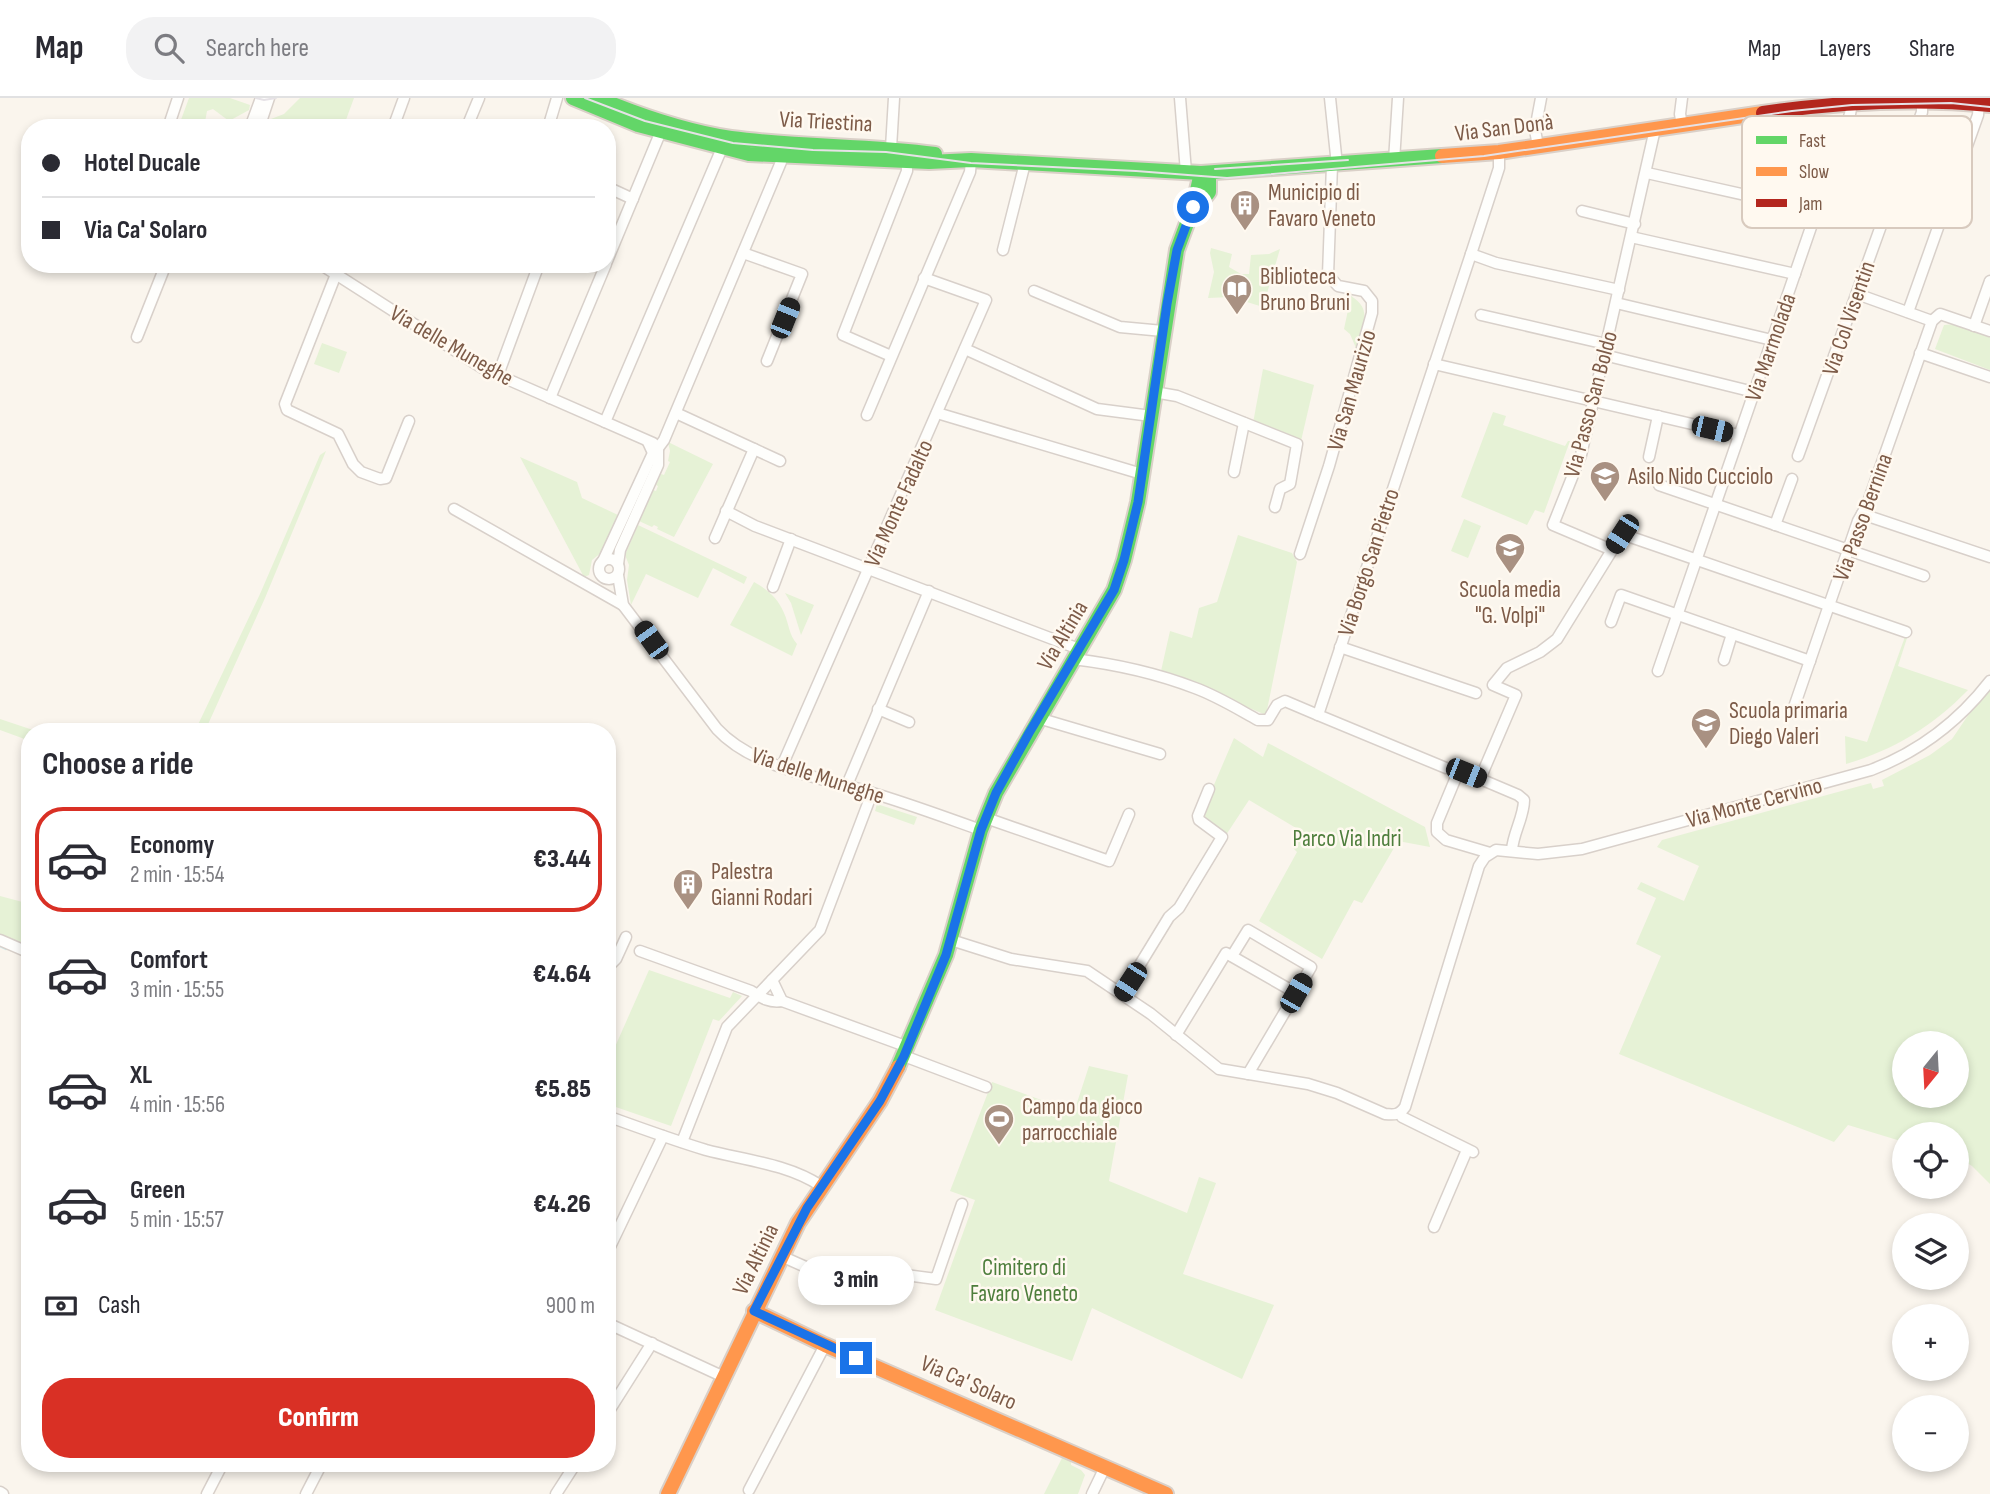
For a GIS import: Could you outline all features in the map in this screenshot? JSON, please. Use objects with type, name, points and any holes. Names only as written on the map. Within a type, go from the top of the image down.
[{"type":"main road","name":"Via Triestina","points":[[573,98],[617,117],[749,154],[929,162],[971,160]]},
{"type":"main road","name":"Via Triestina","points":[[598,98],[644,115],[726,137],[807,145],[891,148],[971,160],[1238,172]]},
{"type":"main road","name":"Via San Donà","points":[[1743,116],[1852,100],[1922,99],[1986,103]]},
{"type":"main road","name":"Via San Donà","points":[[1238,172],[1499,152],[1742,116]]},
{"type":"main road","name":"Via Triestina","points":[[843,159],[881,155],[891,148]]},
{"type":"main road","name":"Via Triestina","points":[[891,148],[898,155],[929,162]]},
{"type":"main road","points":[[1199,172],[1210,188],[1203,202]]},
{"type":"main road","name":"Via Altinia","points":[[668,1494],[781,1256],[821,1186],[880,1101],[906,1051],[951,940],[984,824],[1001,783],[1107,604],[1119,577],[1132,534],[1177,250],[1190,216],[1199,172]]},
{"type":"main road","points":[[1190,216],[1224,180],[1238,172]]},
{"type":"main road","name":"Via Ca' Solaro","points":[[754,1311],[825,1345],[1166,1494]]},
{"type":"street","points":[[171,119],[178,98]]},
{"type":"street","points":[[253,119],[261,98]]},
{"type":"street","points":[[262,119],[269,98]]},
{"type":"street","points":[[396,119],[404,98]]},
{"type":"street","points":[[470,119],[479,98]]},
{"type":"street","points":[[551,119],[557,98]]},
{"type":"street","points":[[891,148],[894,98]]},
{"type":"street","points":[[1180,98],[1199,172]]},
{"type":"street","points":[[1330,98],[1334,165]]},
{"type":"street","points":[[1394,161],[1398,98]]},
{"type":"street","points":[[1538,146],[1535,130],[1541,98]]},
{"type":"street","points":[[1682,98],[1682,125]]},
{"type":"street","points":[[1972,132],[1986,103]]},
{"type":"street","name":"Via Passo San Boldo","points":[[1612,550],[1553,525],[1581,455],[1655,129]]},
{"type":"street","points":[[616,239],[661,131]]},
{"type":"street","points":[[605,422],[722,148]]},
{"type":"street","name":"Via Borgo San Pietro","points":[[1318,715],[1499,168],[1499,152]]},
{"type":"street","points":[[867,415],[970,172],[971,160]]},
{"type":"street","points":[[891,356],[843,335],[907,171],[907,161]]},
{"type":"street","points":[[583,583],[595,584],[618,575],[620,550],[658,465],[659,447],[676,413],[781,162]]},
{"type":"street","points":[[1003,250],[1025,163]]},
{"type":"street","name":"Via San Maurizio","points":[[1300,554],[1329,466],[1373,313],[1372,301],[1364,291],[1338,286],[1328,275],[1334,165]]},
{"type":"street","points":[[1647,173],[1742,194]]},
{"type":"street","points":[[616,191],[633,199]]},
{"type":"street","points":[[1582,211],[1634,224]]},
{"type":"street","name":"Via Marmolada","points":[[1658,671],[1811,228]]},
{"type":"street","name":"Via Col Visentin","points":[[1798,456],[1881,228]]},
{"type":"street","points":[[1908,312],[1938,228]]},
{"type":"street","points":[[1631,237],[1795,274]]},
{"type":"street","points":[[743,253],[802,274],[767,361]]},
{"type":"street","points":[[1471,254],[1496,263],[1619,290]]},
{"type":"street","points":[[137,337],[162,273]]},
{"type":"street","points":[[337,273],[285,404],[287,410],[338,434],[358,469],[383,480],[409,421]]},
{"type":"street","name":"Via delle Muneghe","points":[[342,273],[472,362],[659,447]]},
{"type":"street","points":[[498,375],[536,273]]},
{"type":"street","points":[[550,398],[601,273]]},
{"type":"street","name":"Via Monte Fadalto","points":[[782,766],[986,300],[925,278]]},
{"type":"street","points":[[1974,326],[1990,281]]},
{"type":"street","points":[[1034,292],[1120,327],[1163,331]]},
{"type":"street","points":[[1857,294],[1932,321],[1940,314],[1990,331]]},
{"type":"street","points":[[1616,303],[1772,340]]},
{"type":"street","points":[[1480,315],[1754,392]]},
{"type":"street","name":"Via Passo Bernina","points":[[1792,713],[1932,321]]},
{"type":"street","points":[[965,349],[1097,409],[1151,416]]},
{"type":"street","points":[[1920,353],[1990,377]]},
{"type":"street","points":[[1434,364],[1740,435]]},
{"type":"street","points":[[1154,391],[1177,397],[1297,444],[1290,484],[1280,489],[1275,507]]},
{"type":"street","points":[[937,412],[1142,474]]},
{"type":"street","points":[[676,413],[779,461]]},
{"type":"street","points":[[1649,457],[1658,416]]},
{"type":"street","points":[[1234,472],[1244,424]]},
{"type":"street","points":[[583,583],[593,578],[601,564],[653,453],[648,441]]},
{"type":"street","points":[[715,538],[754,449]]},
{"type":"street","points":[[1775,525],[1792,479]]},
{"type":"street","points":[[1659,485],[1924,576]]},
{"type":"street","points":[[454,509],[623,605]]},
{"type":"street","points":[[726,511],[755,526],[929,591],[1076,654],[1205,692],[1258,720],[1268,720],[1277,705],[1284,701],[1446,768]]},
{"type":"street","points":[[1862,514],[1990,557]]},
{"type":"street","points":[[1480,779],[1516,695],[1493,685],[1495,680],[1507,668],[1540,652],[1557,639],[1622,534],[1906,632]]},
{"type":"street","points":[[773,587],[791,539]]},
{"type":"street","points":[[601,564],[611,559],[618,564]]},
{"type":"street","points":[[601,564],[601,575],[608,580]]},
{"type":"street","name":"Via delle Muneghe","points":[[618,575],[623,605],[725,738],[755,757],[1109,861],[1129,814]]},
{"type":"street","points":[[847,785],[929,591]]},
{"type":"street","points":[[1611,622],[1621,595],[1810,661]]},
{"type":"street","points":[[1724,660],[1732,634]]},
{"type":"street","points":[[1340,648],[1476,693]]},
{"type":"street","name":"Via Monte Cervino","points":[[1490,853],[1496,850],[1511,850],[1538,854],[1581,849],[1871,770],[1898,759],[1931,738],[1967,707],[1990,681]]},
{"type":"street","points":[[878,709],[909,722]]},
{"type":"street","points":[[1038,718],[1160,754]]},
{"type":"street","points":[[1401,1113],[1407,1101],[1479,866],[1490,853],[1446,840],[1436,828],[1459,770],[1524,800],[1511,850]]},
{"type":"street","points":[[1122,994],[1169,917],[1179,908],[1222,836],[1202,824],[1198,816],[1209,789]]},
{"type":"street","points":[[682,1142],[727,1027],[820,930],[872,793]]},
{"type":"street","points":[[1232,956],[1248,930],[1311,967],[1248,1074]]},
{"type":"street","points":[[616,960],[626,937]]},
{"type":"street","points":[[0,940],[21,949]]},
{"type":"street","points":[[951,940],[1011,959],[1087,971],[1122,994],[1219,1069],[1323,1088],[1385,1114],[1401,1113]]},
{"type":"street","points":[[640,951],[751,990],[774,1002],[782,1001],[986,1087]]},
{"type":"street","points":[[1176,1035],[1226,953],[1296,993]]},
{"type":"street","points":[[772,980],[782,1001]]},
{"type":"street","points":[[1401,1113],[1402,1117],[1470,1151],[1434,1227]]},
{"type":"street","points":[[616,1119],[682,1142],[808,1178],[821,1186]]},
{"type":"street","points":[[616,1233],[663,1136]]},
{"type":"street","points":[[781,1256],[844,1279],[858,1281],[876,1271],[936,1279],[962,1204]]},
{"type":"street","points":[[616,1327],[724,1377]]},
{"type":"street","points":[[616,1399],[652,1343]]},
{"type":"street","points":[[749,1490],[825,1345]]},
{"type":"street","points":[[1092,1494],[1105,1467]]},
{"type":"street","points":[[207,1494],[218,1472]]},
{"type":"street","points":[[306,1494],[317,1472]]},
{"type":"street","points":[[556,1494],[570,1472]]},
{"type":"green space","points":[[189,98],[230,98],[250,105],[249,110],[233,119],[226,119],[213,109],[207,111],[206,119],[181,119]]},
{"type":"green space","points":[[300,98],[354,98],[346,119],[271,119],[284,114]]},
{"type":"green space","points":[[1211,248],[1232,254],[1229,267],[1241,274],[1249,274],[1251,255],[1269,254],[1280,249],[1263,307],[1231,297],[1208,298],[1214,272]]},
{"type":"green space","points":[[1351,296],[1358,301],[1364,313],[1356,348],[1350,334],[1344,329]]},
{"type":"green space","points":[[1955,324],[1990,336],[1990,370],[1935,349],[1944,325]]},
{"type":"green space","points":[[322,343],[347,352],[339,373],[314,364]]},
{"type":"green space","points":[[1263,369],[1314,385],[1301,441],[1253,423]]},
{"type":"green space","points":[[1493,412],[1506,416],[1503,425],[1565,446],[1570,441],[1544,513],[1535,510],[1527,525],[1461,497]]},
{"type":"green space","points":[[668,442],[713,464],[674,537],[654,525],[652,527],[639,521],[653,490],[656,491],[661,474],[664,475],[670,462]]},
{"type":"green space","points":[[326,451],[265,598],[209,723],[199,723],[260,594],[320,455]]},
{"type":"green space","points":[[520,457],[577,482],[582,498],[618,515],[602,552],[592,560],[589,575],[584,577]]},
{"type":"green space","points":[[1464,519],[1481,526],[1468,558],[1451,551]]},
{"type":"green space","points":[[638,525],[747,577],[744,584],[713,568],[698,598],[646,574],[631,605],[627,580],[629,565],[625,555]]},
{"type":"green space","points":[[1238,535],[1292,553],[1297,562],[1266,715],[1161,671],[1170,631],[1192,638],[1199,608],[1217,602]]},
{"type":"green space","points":[[754,582],[772,595],[782,608],[797,644],[792,656],[730,625]]},
{"type":"green space","points":[[785,593],[814,605],[801,635],[791,603]]},
{"type":"green space","points":[[1906,634],[1908,635],[1898,666],[1968,690],[1927,726],[1880,752],[1846,764],[1845,736],[1867,742]]},
{"type":"green space","points":[[1990,683],[1990,1184],[1969,1164],[1969,1122],[1892,1122],[1892,1138],[1848,1125],[1834,1142],[1619,1054],[1661,956],[1636,944],[1656,898],[1637,889],[1641,882],[1684,901],[1699,866],[1657,847],[1662,840],[1871,783],[1873,789],[1884,786],[1882,780],[1930,755],[1952,739]]},
{"type":"green space","points":[[0,719],[21,726],[21,738],[0,730]]},
{"type":"green space","name":"Parco Via Indri","points":[[1234,738],[1263,757],[1268,743],[1425,827],[1430,847],[1398,841],[1362,903],[1354,900],[1322,959],[1259,921],[1297,852],[1292,847],[1301,831],[1249,800],[1226,835],[1199,820]]},
{"type":"green space","points":[[877,804],[917,817],[914,825],[875,811]]},
{"type":"green space","points":[[0,896],[21,902],[21,946],[0,938]]},
{"type":"green space","points":[[649,970],[730,998],[733,992],[742,996],[719,1021],[713,1019],[671,1126],[616,1107],[616,1045]]},
{"type":"green space","name":"Cimitero di Favaro Veneto","points":[[1089,1066],[1128,1075],[1109,1181],[1187,1213],[1199,1177],[1216,1183],[1183,1274],[1274,1305],[1242,1379],[1092,1308],[1072,1361],[935,1310],[975,1200],[950,1191],[992,1082],[1074,1112]]},
{"type":"green space","points":[[1063,1456],[1071,1460],[1071,1465],[1085,1475],[1078,1494],[1044,1494]]},
{"type":"waterway","points":[[0,946],[6,949]]},
{"type":"tram line","points":[[256,98],[276,98]]},
{"type":"tram line","points":[[585,98],[645,121],[733,143],[813,150],[886,152],[971,163],[1227,178],[1484,156],[1742,118]]},
{"type":"tram line","points":[[1758,116],[1852,105],[1951,103],[1990,107]]},
{"type":"tram line","points":[[1215,169],[1348,160]]},
{"type":"traffic: fast","points":[[573,98],[638,125],[749,154],[929,162],[971,160],[1201,173],[1442,156]]},
{"type":"traffic: fast","points":[[598,98],[663,122],[731,138],[935,154]]},
{"type":"traffic: fast","points":[[898,1067],[946,955],[981,830],[996,793],[1114,590],[1138,502],[1177,250],[1193,207],[1201,173]]},
{"type":"traffic: fast","points":[[1195,210],[1209,192],[1209,173]]},
{"type":"traffic: slow","points":[[1743,116],[1763,113]]},
{"type":"traffic: slow","points":[[1442,156],[1499,152],[1742,116]]},
{"type":"traffic: slow","points":[[668,1494],[798,1223],[880,1101],[898,1067]]},
{"type":"traffic: slow","points":[[754,1311],[825,1345],[1166,1494]]},
{"type":"traffic: jam","points":[[1763,113],[1876,102],[1990,105]]},
{"type":"place","name":"Municipio di Favaro Veneto","points":[[1245,232]]},
{"type":"place","name":"Biblioteca Bruno Bruni","points":[[1237,316]]},
{"type":"place","name":"Asilo Nido Cucciolo","points":[[1605,503]]},
{"type":"place","name":"Scuola media \"G. Volpi\"","points":[[1510,575]]},
{"type":"place","name":"Scuola primaria Diego Valeri","points":[[1706,750]]},
{"type":"place","name":"Palestra Gianni Rodari","points":[[688,911]]},
{"type":"place","name":"Campo da gioco parrocchiale","points":[[999,1146]]},
{"type":"route","points":[[856,1358],[754,1311],[807,1208],[880,1101],[904,1056],[946,955],[989,808],[1029,733],[1114,590],[1132,534],[1138,502],[1177,250],[1193,207]]}]
